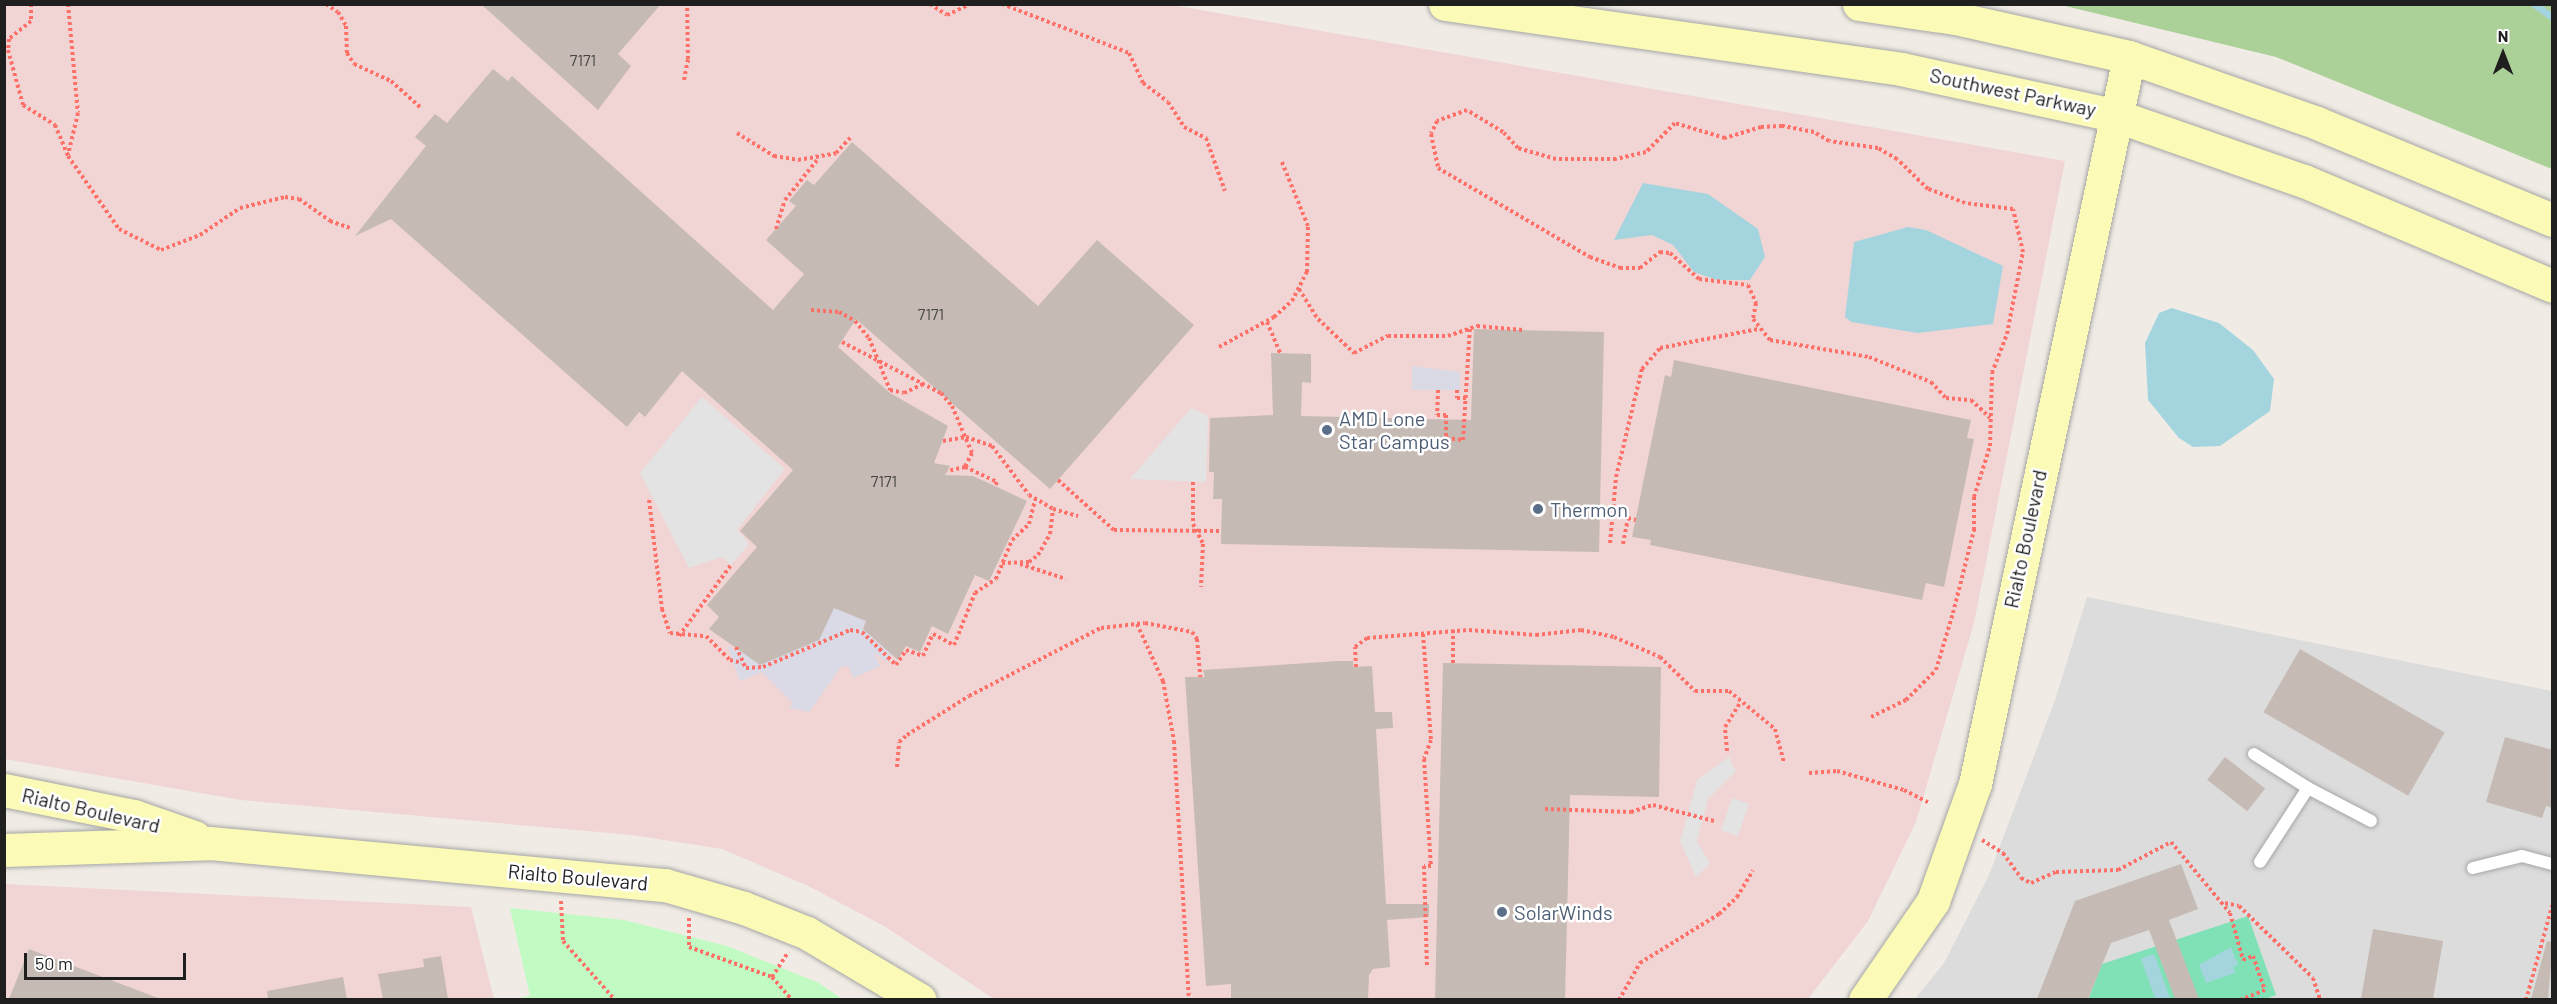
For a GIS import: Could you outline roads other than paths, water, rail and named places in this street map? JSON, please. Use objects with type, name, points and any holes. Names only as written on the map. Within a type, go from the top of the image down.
[{"type":"street","name":"Southwest Parkway","points":[[1445,4],[1901,69],[2114,115],[2304,181],[2553,286]]},
{"type":"street","points":[[1859,4],[1965,20],[2129,57],[2317,123],[2553,220]]},
{"type":"street","name":"Rialto Boulevard","points":[[1865,999],[1933,901],[1975,784],[2114,115],[2129,57]]},
{"type":"street","name":"Rialto Boulevard","points":[[4,790],[134,816],[210,843]]},
{"type":"street","name":"Rialto Boulevard","points":[[4,850],[210,843],[665,885],[744,908],[807,933],[920,999]]},
{"type":"lane","points":[[2254,754],[2308,788],[2371,821]]},
{"type":"lane","points":[[2260,862],[2308,788]]},
{"type":"lane","points":[[2473,868],[2522,856],[2553,864]]},
{"type":"water","points":[[1643,183],[1708,194],[1758,229],[1765,257],[1750,280],[1717,280],[1694,272],[1673,245],[1652,235],[1614,240]]},
{"type":"water","points":[[1908,227],[1926,230],[2003,266],[1993,324],[1917,333],[1851,322],[1845,317],[1854,242]]},
{"type":"water","points":[[2172,308],[2219,323],[2253,350],[2274,379],[2270,411],[2220,446],[2193,447],[2179,438],[2148,400],[2145,343],[2159,313]]},
{"type":"water","points":[[2231,947],[2238,965],[2233,967],[2235,973],[2206,983],[2199,965]]},
{"type":"water","points":[[2154,954],[2170,999],[2156,1000],[2141,959]]},
{"type":"waterway","points":[[2534,4],[2552,17]]},
{"type":"place","name":"AMD Lone Star Campus","points":[[1327,430]]},
{"type":"place","name":"Thermon","points":[[1538,509]]},
{"type":"place","name":"SolarWinds","points":[[1502,912]]}]
